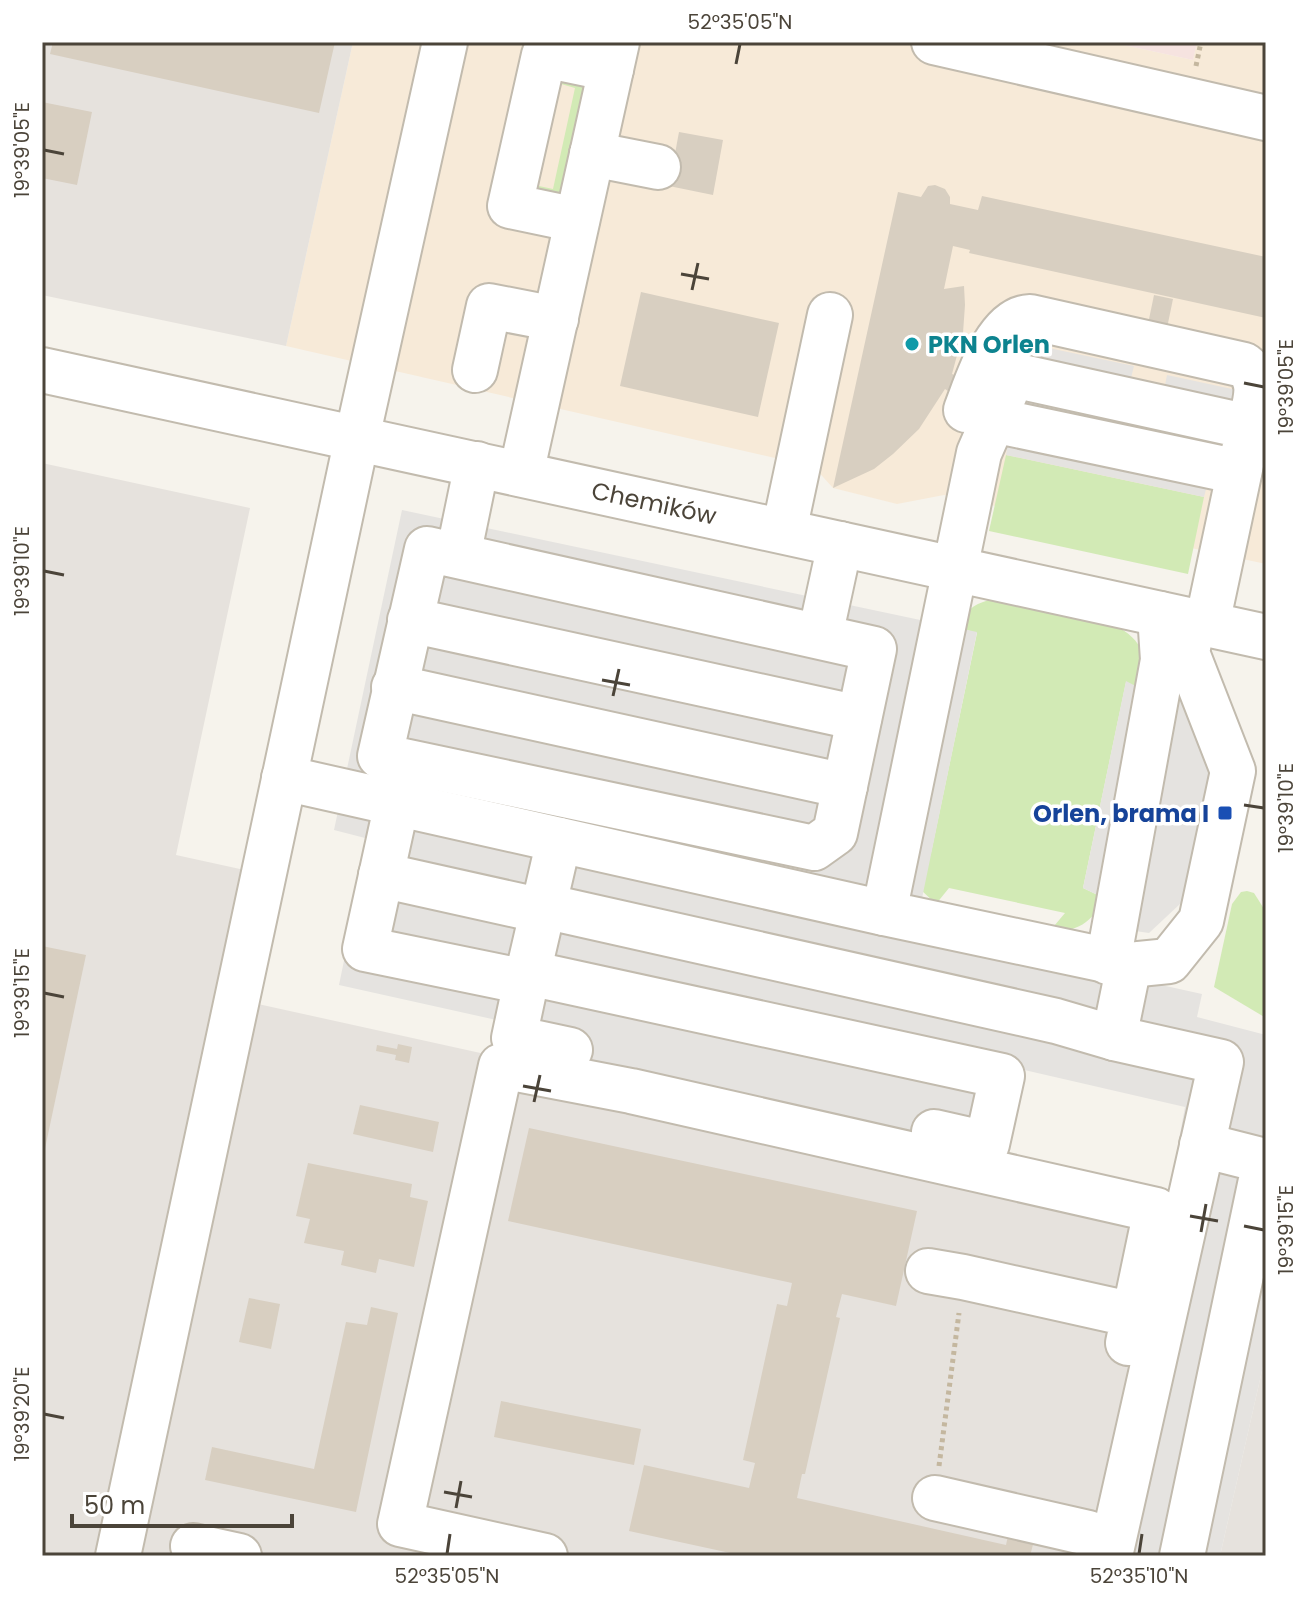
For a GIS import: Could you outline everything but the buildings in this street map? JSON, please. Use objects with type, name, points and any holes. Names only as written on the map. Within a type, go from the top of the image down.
[{"type":"street","points":[[118,1556],[357,438],[445,42]]},
{"type":"street","points":[[934,42],[1266,118]]},
{"type":"street","points":[[521,474],[614,56],[544,55],[510,206],[577,220]]},
{"type":"street","points":[[592,154],[658,167]]},
{"type":"street","points":[[475,370],[489,306],[556,319]]},
{"type":"street","points":[[784,531],[830,315]]},
{"type":"street","points":[[972,487],[956,462],[953,446],[971,395],[994,345],[1011,323],[1021,318],[1030,317],[1244,365],[1255,377],[1257,386],[1239,472],[1187,620],[1163,660],[1118,963],[1114,1038]]},
{"type":"street","name":"Chemików","points":[[42,370],[1266,637]]},
{"type":"street","points":[[865,978],[882,912],[979,453],[1013,375],[1249,427]]},
{"type":"street","points":[[993,420],[1239,472]]},
{"type":"street","points":[[458,556],[477,464]]},
{"type":"street","points":[[820,636],[840,544]]},
{"type":"street","points":[[804,895],[814,848],[835,833],[874,649],[427,549],[394,687],[383,786],[381,875],[365,949],[528,978],[1002,1076]]},
{"type":"street","points":[[410,620],[859,718]]},
{"type":"street","points":[[383,786],[559,840],[804,895],[1118,963],[1169,961],[1201,921],[1233,771],[1187,653],[1187,620]]},
{"type":"street","points":[[394,687],[845,786]]},
{"type":"street","points":[[284,778],[383,786],[814,848]]},
{"type":"street","points":[[559,840],[514,1038],[987,1144],[1016,1012]]},
{"type":"street","points":[[381,875],[865,978],[1221,1062],[1202,1145],[1093,1548]]},
{"type":"street","points":[[545,1556],[398,1540],[501,1066],[646,1095],[1156,1210],[1093,1548]]},
{"type":"street","points":[[1182,1556],[1265,1161],[1202,1145]]},
{"type":"street","points":[[946,1274],[1134,1315]]},
{"type":"street","points":[[935,1498],[1093,1548]]},
{"type":"street","points":[[193,1546],[239,1556]]},
{"type":"path","points":[[935,1498],[946,1274]]},
{"type":"shaded area","points":[[42,42],[353,42],[286,346],[42,295]]},
{"type":"shaded area","points":[[353,42],[1110,42],[1193,60],[1197,42],[1266,42],[1266,564],[944,495],[897,504],[833,488],[814,467],[286,346]]},
{"type":"shaded area","points":[[1110,42],[1197,42],[1193,60]]},
{"type":"shaded area","points":[[1030,344],[1134,366],[1129,386],[1026,364]]},
{"type":"shaded area","points":[[1167,375],[1246,392],[1241,412],[1163,395]]},
{"type":"shaded area","points":[[1019,391],[1217,433],[1214,453],[1015,410]]},
{"type":"shaded area","points":[[1009,437],[1209,478],[1204,497],[1006,455]]},
{"type":"shaded area","points":[[42,463],[250,508],[176,855],[285,879],[258,1004],[1167,1204],[1091,1556],[42,1556]]},
{"type":"shaded area","points":[[402,510],[977,632],[920,908],[1098,971],[1202,994],[1197,1017],[1266,1035],[1266,1353],[1220,1556],[1091,1556],[1185,1107],[1020,1069],[1000,1163],[496,1050],[501,1021],[339,985],[369,839],[334,830]]},
{"type":"shaded area","points":[[1126,681],[1147,692],[1104,898],[1083,888]]},
{"type":"shaded area","points":[[1167,685],[1187,689],[1212,761],[1181,903],[1149,933],[1121,929]]},
{"type":"shaded area","points":[[1266,1353],[1266,1556],[1220,1556]]},
{"type":"green space","points":[[563,80],[589,83],[564,201],[538,190],[539,186],[553,189],[575,88],[561,84]]},
{"type":"green space","points":[[1006,455],[1204,497],[1188,574],[989,531]]},
{"type":"green space","points":[[989,600],[1112,624],[1132,637],[1142,651],[1147,692],[1126,682],[1083,888],[1104,898],[1089,920],[1076,928],[1049,932],[1065,913],[949,888],[936,904],[920,889],[931,853],[977,633],[960,628],[970,610]]},
{"type":"green space","points":[[1241,892],[1254,893],[1266,912],[1266,1018],[1214,987],[1232,904]]},
{"type":"place","name":"PKN Orlen","points":[[912,344]]},
{"type":"place","name":"Orlen, brama I","points":[[1225,813]]}]
